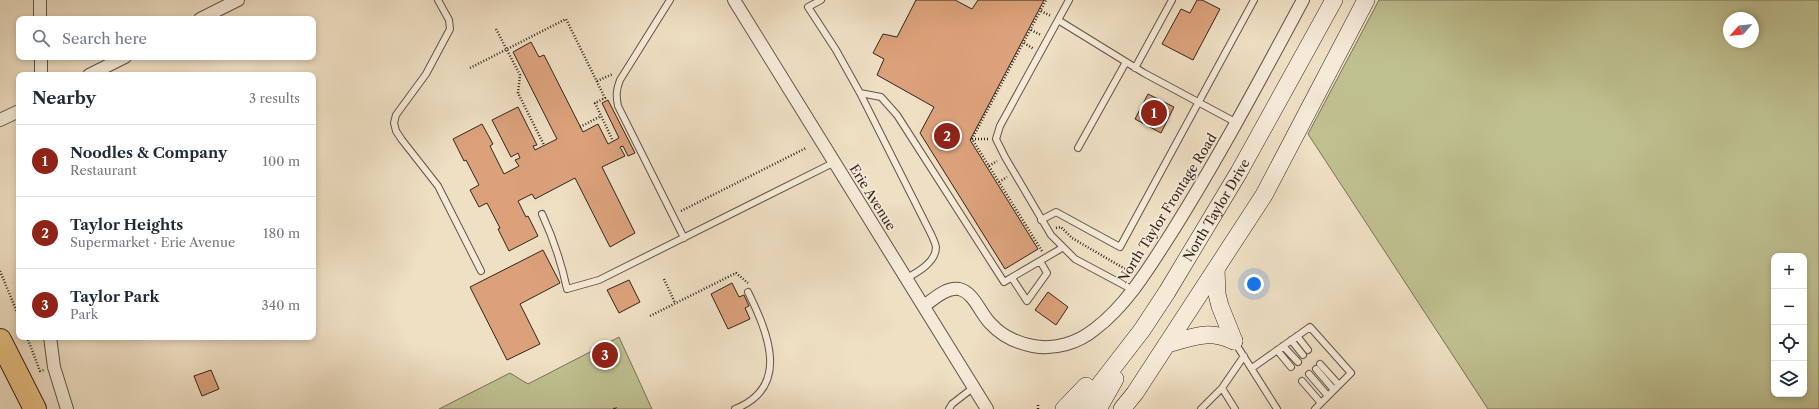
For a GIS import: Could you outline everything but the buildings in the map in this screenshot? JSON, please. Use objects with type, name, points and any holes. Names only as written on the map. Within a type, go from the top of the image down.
[{"type":"highway","points":[[0,340],[35,409]]},
{"type":"main road","name":"North Taylor Drive","points":[[1080,409],[1142,330],[1167,292],[1239,172],[1334,0]]},
{"type":"main road","points":[[1122,409],[1135,393],[1264,195],[1366,0]]},
{"type":"main road","points":[[1216,269],[1217,294],[1220,306],[1234,341]]},
{"type":"main road","points":[[1064,409],[1100,369],[1142,330]]},
{"type":"main road","points":[[1098,409],[1142,330]]},
{"type":"main road","points":[[1167,344],[1210,334],[1222,336],[1234,341]]},
{"type":"street","points":[[40,0],[40,16]]},
{"type":"street","points":[[206,16],[238,0]]},
{"type":"street","name":"Erie Avenue","points":[[734,0],[987,409]]},
{"type":"street","name":"North Taylor Frontage Road","points":[[924,306],[949,290],[963,291],[968,294],[984,317],[1001,334],[1014,341],[1045,348],[1058,346],[1082,338],[1106,320],[1141,278],[1199,189],[1237,123],[1299,1]]},
{"type":"street","points":[[41,60],[41,72]]},
{"type":"street","points":[[95,72],[119,60]]},
{"type":"street","points":[[0,120],[16,112]]},
{"type":"street","points":[[50,340],[54,367],[67,409]]},
{"type":"lane","points":[[438,0],[449,20],[450,29],[426,74],[396,115],[394,123],[396,131],[402,140],[438,186],[481,271]]},
{"type":"lane","points":[[670,0],[616,89],[618,106],[684,238]]},
{"type":"lane","points":[[821,0],[808,7],[836,50],[860,93],[936,246],[934,255],[927,264],[907,278]]},
{"type":"lane","points":[[1069,0],[1000,126],[996,139],[1041,220],[1062,248],[1075,259],[1132,290]]},
{"type":"lane","points":[[1135,68],[1172,0]]},
{"type":"lane","points":[[1041,220],[1056,212],[1120,247],[1254,0]]},
{"type":"lane","points":[[1058,20],[1135,68],[1237,123]]},
{"type":"lane","points":[[1078,148],[1126,62]]},
{"type":"lane","points":[[860,93],[881,97],[897,115],[1004,282],[1062,248]]},
{"type":"lane","points":[[542,214],[554,239],[561,260],[567,289],[599,280],[835,162]]},
{"type":"lane","points":[[1012,278],[1027,301],[1047,273],[1040,261]]},
{"type":"lane","points":[[735,409],[760,394],[770,371],[770,359],[763,323],[748,292]]},
{"type":"lane","points":[[1252,368],[1310,327],[1351,373],[1315,409]]},
{"type":"lane","points":[[1297,336],[1308,350]]},
{"type":"lane","points":[[1291,340],[1303,355]]},
{"type":"lane","points":[[1234,341],[1277,409]]},
{"type":"lane","points":[[1283,346],[1298,362]]},
{"type":"lane","points":[[1277,350],[1291,367]]},
{"type":"lane","points":[[1201,409],[1222,388],[1244,356]]},
{"type":"lane","points":[[1320,364],[1339,385]]},
{"type":"lane","points":[[1316,369],[1334,390]]},
{"type":"lane","points":[[1309,374],[1328,396]]},
{"type":"lane","points":[[1302,381],[1321,403]]},
{"type":"lane","points":[[949,409],[955,401],[974,387]]},
{"type":"lane","points":[[1222,388],[1235,409]]},
{"type":"path","points":[[470,68],[566,19],[605,98],[594,103],[613,141]]},
{"type":"path","points":[[496,29],[520,75],[518,93],[544,145]]},
{"type":"path","points":[[597,82],[613,74],[621,79]]},
{"type":"path","points":[[580,127],[601,116]]},
{"type":"path","points":[[972,139],[996,139]]},
{"type":"path","points":[[673,215],[806,148]]},
{"type":"path","points":[[1034,239],[1048,230],[1061,226],[1072,238],[1141,278]]},
{"type":"path","points":[[0,271],[16,310]]},
{"type":"path","points":[[650,316],[736,273],[752,287],[748,292]]},
{"type":"path","points":[[664,279],[675,303]]},
{"type":"path","points":[[28,340],[40,371],[44,370]]},
{"type":"green space","points":[[1379,0],[1819,0],[1819,409],[1488,409],[1308,134]]},
{"type":"green space","points":[[619,337],[652,409],[439,409],[510,373],[528,384]]},
{"type":"place","name":"Noodles & Company","points":[[1154,113]]},
{"type":"place","name":"Taylor Heights","points":[[947,136]]},
{"type":"place","name":"Taylor Park","points":[[605,355]]}]
